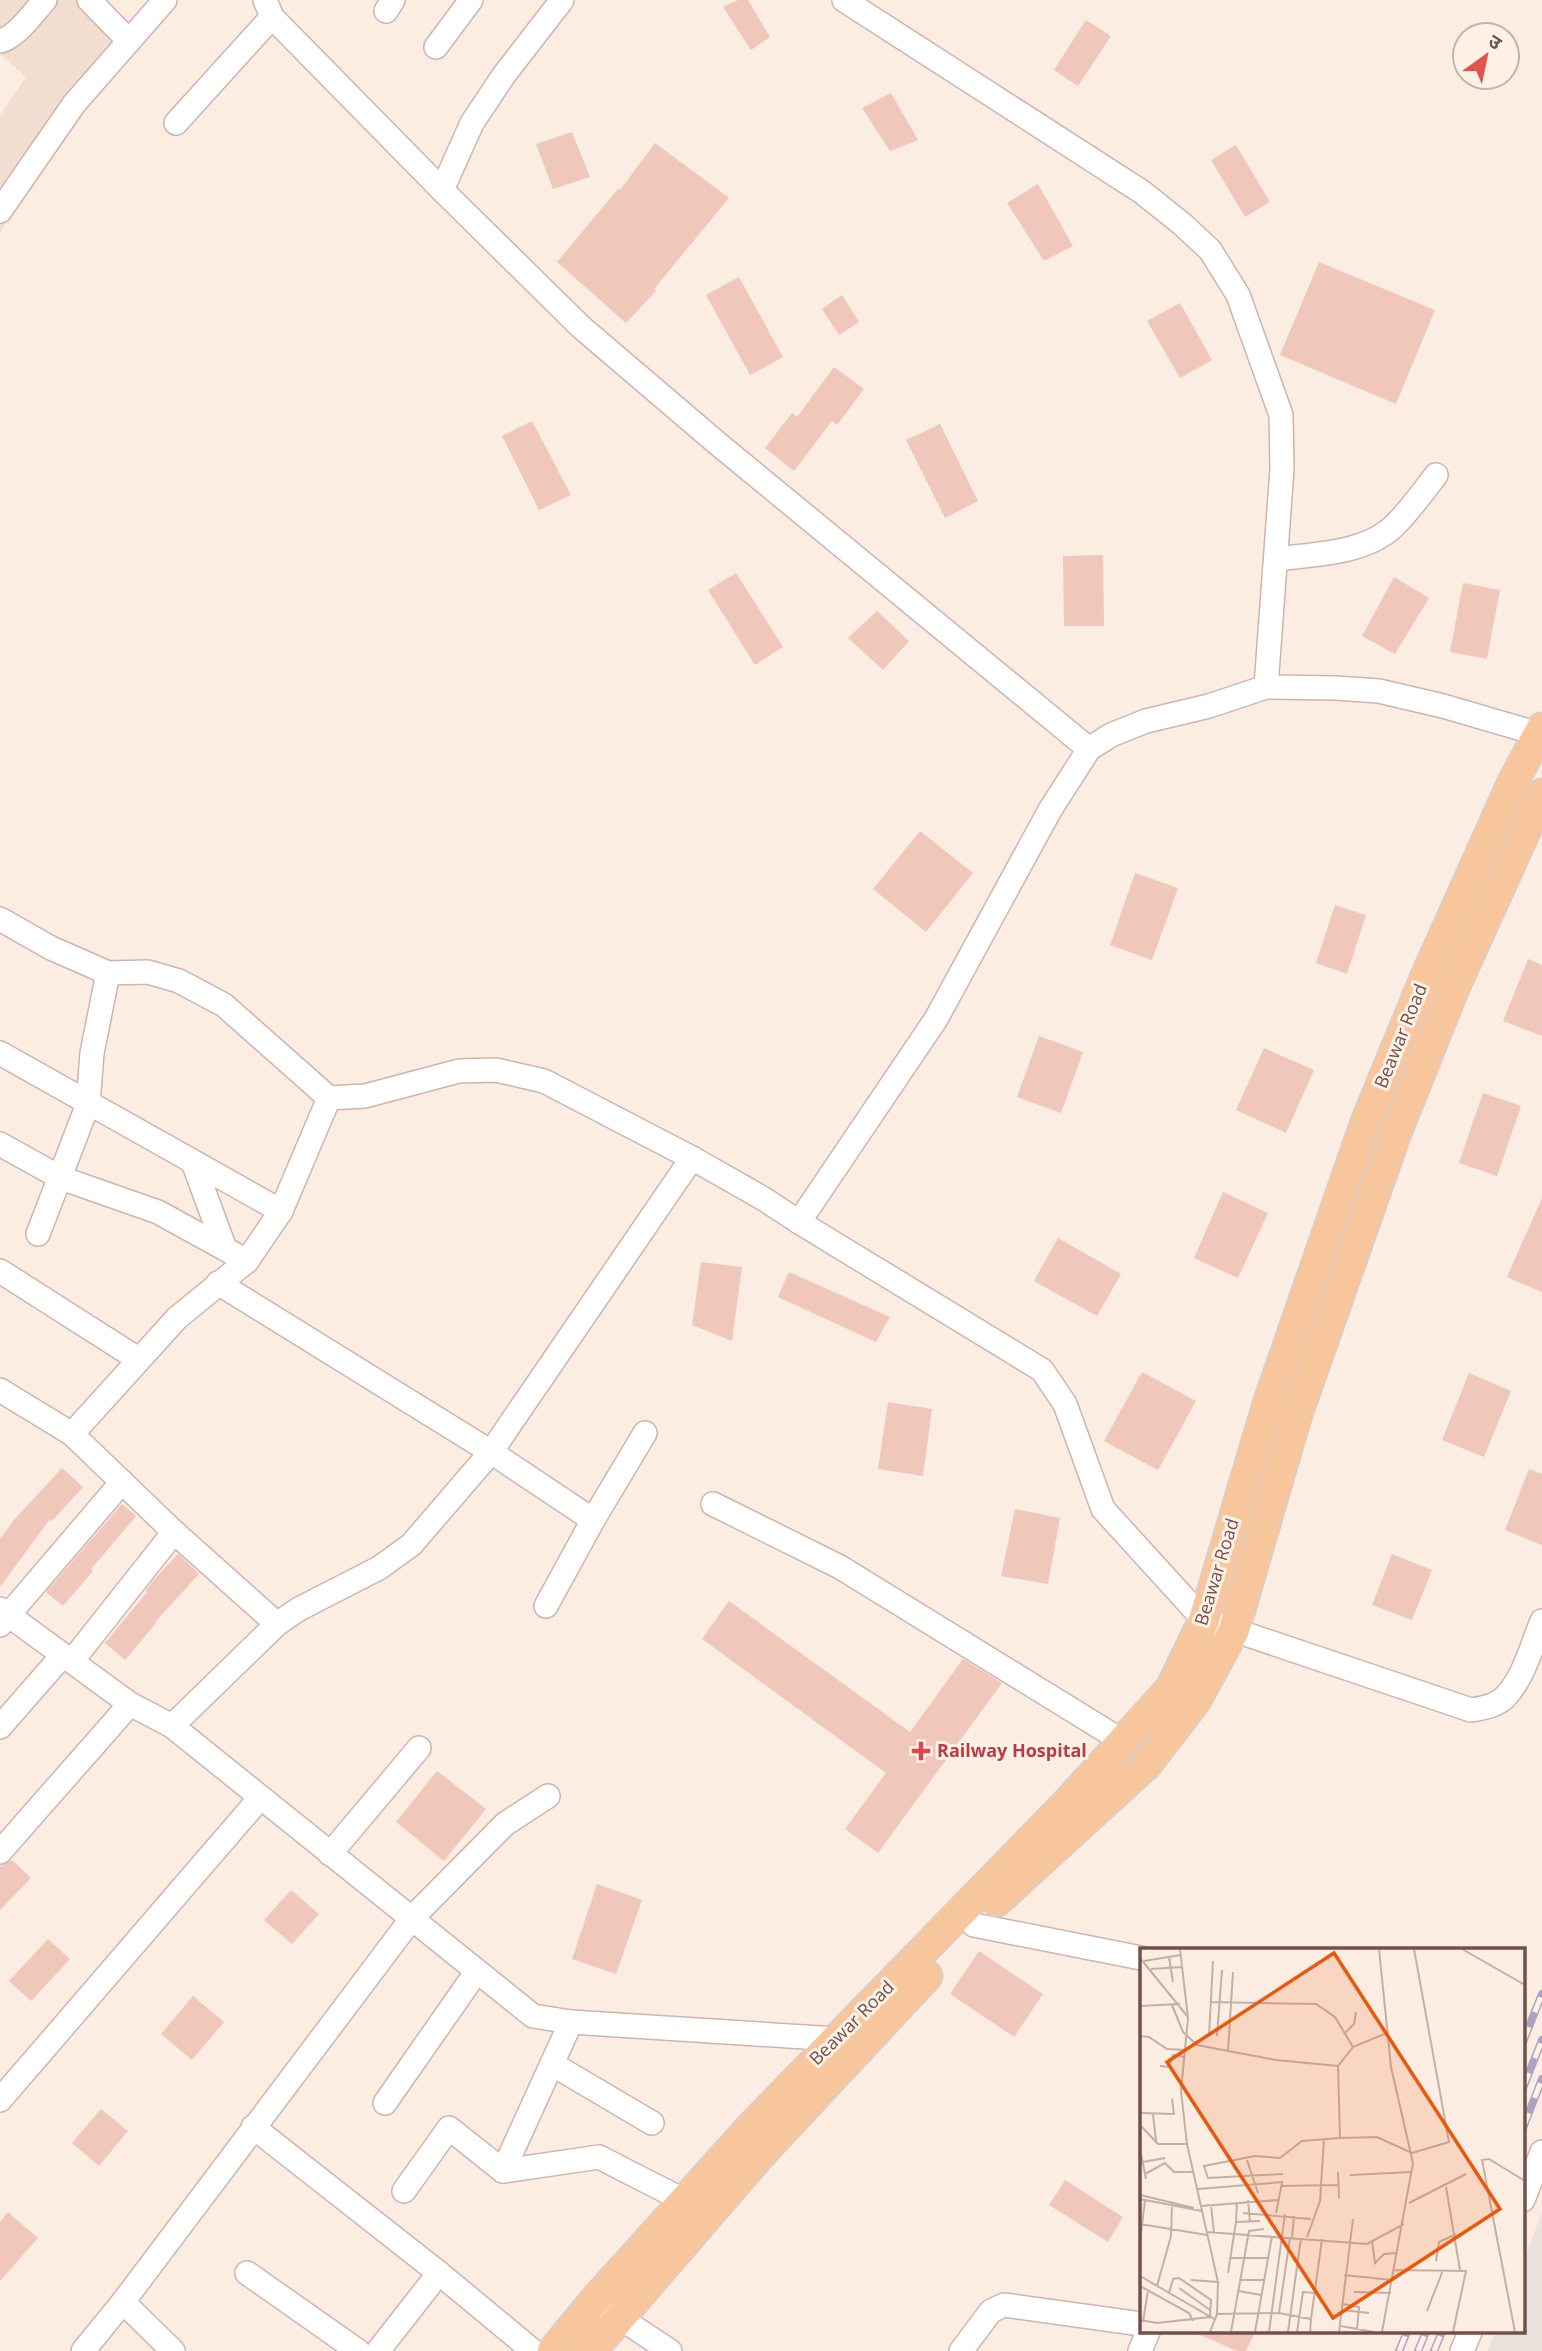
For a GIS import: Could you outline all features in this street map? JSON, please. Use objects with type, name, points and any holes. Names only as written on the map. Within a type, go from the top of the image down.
[{"type":"main road","name":"Beawar Road","points":[[553,2351],[595,2300],[751,2126],[847,2044],[972,1918],[1171,1688],[1204,1620],[1268,1404],[1366,1122],[1426,976],[1519,771],[1541,732]]},
{"type":"main road","name":"Beawar Road","points":[[1015,1869],[1147,1763],[1196,1700],[1234,1630],[1297,1414],[1396,1133],[1454,988],[1542,794]]},
{"type":"main road","name":"Beawar Road","points":[[591,2351],[761,2154],[847,2044]]},
{"type":"street","points":[[0,41],[6,40],[45,0]]},
{"type":"street","points":[[89,0],[131,39]]},
{"type":"street","points":[[436,47],[471,0]]},
{"type":"street","points":[[442,190],[472,123],[504,75],[562,0]]},
{"type":"street","points":[[845,0],[1142,192],[1210,250],[1238,295],[1281,415],[1282,469],[1266,687]]},
{"type":"street","points":[[0,211],[75,104],[157,8]]},
{"type":"street","points":[[176,123],[268,9],[442,190],[592,336],[716,443],[1089,748]]},
{"type":"street","points":[[1276,559],[1348,549],[1374,540],[1393,527],[1437,475]]},
{"type":"street","points":[[800,1222],[936,1018],[1038,831],[1089,748],[1111,735],[1146,721],[1209,706],[1266,687],[1379,691],[1541,732]]},
{"type":"street","points":[[0,919],[51,948],[108,973],[148,972],[178,981],[224,1005],[329,1098],[365,1097],[458,1071],[496,1070],[544,1081],[764,1199],[1042,1370],[1065,1404],[1103,1509],[1204,1620],[1471,1710],[1490,1706],[1506,1696],[1520,1674],[1542,1621]]},
{"type":"street","points":[[38,1234],[88,1104],[92,1053],[108,973]]},
{"type":"street","points":[[0,1053],[281,1211]]},
{"type":"street","points":[[72,1434],[177,1318],[247,1261],[281,1211],[329,1098]]},
{"type":"street","points":[[0,1144],[61,1178],[158,1212],[247,1261]]},
{"type":"street","points":[[172,1726],[277,1624],[299,1609],[379,1569],[411,1545],[491,1452],[692,1158]]},
{"type":"street","points":[[193,1162],[225,1249]]},
{"type":"street","points":[[0,1271],[138,1359]]},
{"type":"street","points":[[212,1288],[491,1452],[593,1520]]},
{"type":"street","points":[[0,1390],[72,1434],[174,1532],[277,1624]]},
{"type":"street","points":[[546,1606],[593,1520],[646,1433]]},
{"type":"street","points":[[122,1482],[3,1616],[68,1658],[130,1704],[172,1726],[533,2016],[571,2022],[847,2044]]},
{"type":"street","points":[[713,1504],[841,1567],[1124,1742]]},
{"type":"street","points":[[0,1727],[68,1658],[174,1532]]},
{"type":"street","points":[[0,1852],[130,1704]]},
{"type":"street","points":[[330,1854],[419,1748]]},
{"type":"street","points":[[93,2347],[122,2302],[412,1918],[505,1824],[548,1796]]},
{"type":"street","points":[[0,2100],[260,1798]]},
{"type":"street","points":[[972,1918],[1140,1958]]},
{"type":"street","points":[[385,2103],[477,1971]]},
{"type":"street","points":[[503,2171],[571,2022]]},
{"type":"street","points":[[552,2064],[652,2123]]},
{"type":"street","points":[[253,2127],[439,2273],[533,2351]]},
{"type":"street","points":[[404,2191],[449,2127],[503,2171],[599,2157],[685,2201]]},
{"type":"street","points":[[1524,2197],[1542,2152]]},
{"type":"street","points":[[247,2273],[358,2351]]},
{"type":"street","points":[[378,2351],[439,2273]]},
{"type":"street","points":[[595,2300],[670,2351]]},
{"type":"street","points":[[122,2302],[173,2351]]},
{"type":"street","points":[[961,2351],[991,2311],[1004,2305],[1140,2324]]},
{"type":"street","points":[[1140,2351],[1147,2334]]},
{"type":"street","points":[[1462,2351],[1469,2334]]},
{"type":"shaded area","points":[[0,0],[94,0],[136,40],[68,113],[0,233],[0,115],[26,77],[0,54]]},
{"type":"shaded area","points":[[1542,2213],[1542,2351],[1487,2351],[1494,2334],[1524,2334],[1524,2258]]},
{"type":"building","points":[[738,0],[748,0],[770,37],[751,50],[723,7]]},
{"type":"building","points":[[1086,20],[1111,36],[1078,86],[1054,70]]},
{"type":"building","points":[[891,93],[918,140],[890,151],[862,108]]},
{"type":"building","points":[[572,132],[590,177],[553,189],[536,144]]},
{"type":"building","points":[[655,143],[729,198],[654,289],[656,291],[626,323],[557,262],[618,189],[620,190]]},
{"type":"building","points":[[1236,145],[1270,202],[1245,217],[1211,160]]},
{"type":"building","points":[[1038,184],[1073,246],[1044,261],[1007,203]]},
{"type":"building","points":[[1319,262],[1435,310],[1396,404],[1280,355]]},
{"type":"building","points":[[739,277],[783,357],[750,375],[706,295]]},
{"type":"building","points":[[842,295],[859,322],[839,335],[822,309]]},
{"type":"building","points":[[1180,303],[1212,360],[1180,378],[1147,321]]},
{"type":"building","points":[[834,367],[864,389],[837,425],[832,421],[794,471],[765,448],[792,413],[797,417]]},
{"type":"building","points":[[532,421],[571,495],[539,510],[502,436]]},
{"type":"building","points":[[940,424],[978,501],[945,518],[906,440]]},
{"type":"building","points":[[1103,555],[1104,626],[1064,626],[1063,556]]},
{"type":"building","points":[[736,573],[783,647],[755,665],[708,590]]},
{"type":"building","points":[[1394,577],[1429,598],[1395,654],[1362,636]]},
{"type":"building","points":[[1463,583],[1500,590],[1487,659],[1450,652]]},
{"type":"building","points":[[877,611],[909,641],[883,670],[848,638]]},
{"type":"building","points":[[920,831],[973,873],[926,932],[873,889]]},
{"type":"building","points":[[1135,873],[1178,888],[1152,960],[1110,945]]},
{"type":"building","points":[[1335,905],[1366,915],[1347,974],[1316,963]]},
{"type":"building","points":[[1528,959],[1542,965],[1542,1036],[1503,1021]]},
{"type":"building","points":[[1039,1036],[1083,1052],[1061,1113],[1017,1097]]},
{"type":"building","points":[[1264,1048],[1314,1070],[1286,1133],[1236,1110]]},
{"type":"building","points":[[1483,1093],[1521,1106],[1497,1176],[1459,1163]]},
{"type":"building","points":[[1223,1192],[1268,1213],[1238,1278],[1194,1258]]},
{"type":"building","points":[[1542,1198],[1542,1292],[1507,1277]]},
{"type":"building","points":[[1058,1238],[1121,1274],[1097,1316],[1034,1281]]},
{"type":"building","points":[[701,1262],[742,1267],[732,1341],[692,1325]]},
{"type":"building","points":[[789,1272],[890,1317],[876,1342],[778,1297]]},
{"type":"building","points":[[1142,1372],[1196,1401],[1158,1470],[1104,1441]]},
{"type":"building","points":[[1469,1373],[1511,1391],[1484,1457],[1442,1440]]},
{"type":"building","points":[[888,1402],[932,1409],[923,1476],[878,1469]]},
{"type":"building","points":[[62,1468],[83,1487],[52,1521],[50,1519],[0,1587],[0,1539]]},
{"type":"building","points":[[1529,1469],[1542,1474],[1542,1545],[1505,1530]]},
{"type":"building","points":[[122,1504],[136,1516],[63,1606],[46,1592]]},
{"type":"building","points":[[1015,1509],[1060,1518],[1048,1584],[1001,1576]]},
{"type":"building","points":[[178,1554],[199,1574],[125,1660],[105,1643]]},
{"type":"building","points":[[1392,1554],[1432,1570],[1412,1620],[1372,1605]]},
{"type":"building","points":[[729,1601],[910,1732],[963,1659],[1002,1683],[878,1853],[845,1829],[886,1773],[702,1639]]},
{"type":"building","points":[[437,1771],[486,1809],[444,1861],[396,1822]]},
{"type":"building","points":[[12,1860],[31,1878],[0,1910],[0,1866]]},
{"type":"building","points":[[597,1884],[642,1900],[616,1974],[572,1959]]},
{"type":"building","points":[[291,1890],[319,1914],[292,1944],[264,1920]]},
{"type":"building","points":[[48,1939],[70,1959],[31,2001],[9,1981]]},
{"type":"building","points":[[979,1951],[1043,1994],[1014,2037],[950,1994]]},
{"type":"building","points":[[193,1996],[224,2022],[192,2060],[161,2034]]},
{"type":"building","points":[[101,2109],[128,2131],[99,2166],[72,2143]]},
{"type":"building","points":[[1065,2180],[1123,2217],[1108,2242],[1049,2205]]},
{"type":"building","points":[[8,2212],[38,2238],[0,2281],[0,2222]]},
{"type":"building","points":[[1198,2334],[1254,2334],[1246,2351],[1237,2351]]},
{"type":"railway","points":[[1524,2039],[1542,1994]]},
{"type":"railway","points":[[1524,2085],[1542,2040]]},
{"type":"railway","points":[[1524,2125],[1542,2079]]},
{"type":"railway","points":[[1399,2351],[1406,2334]]},
{"type":"railway","points":[[1418,2351],[1425,2334]]},
{"type":"railway","points":[[1434,2351],[1441,2334]]},
{"type":"place","name":"Railway Hospital","points":[[921,1751]]}]
